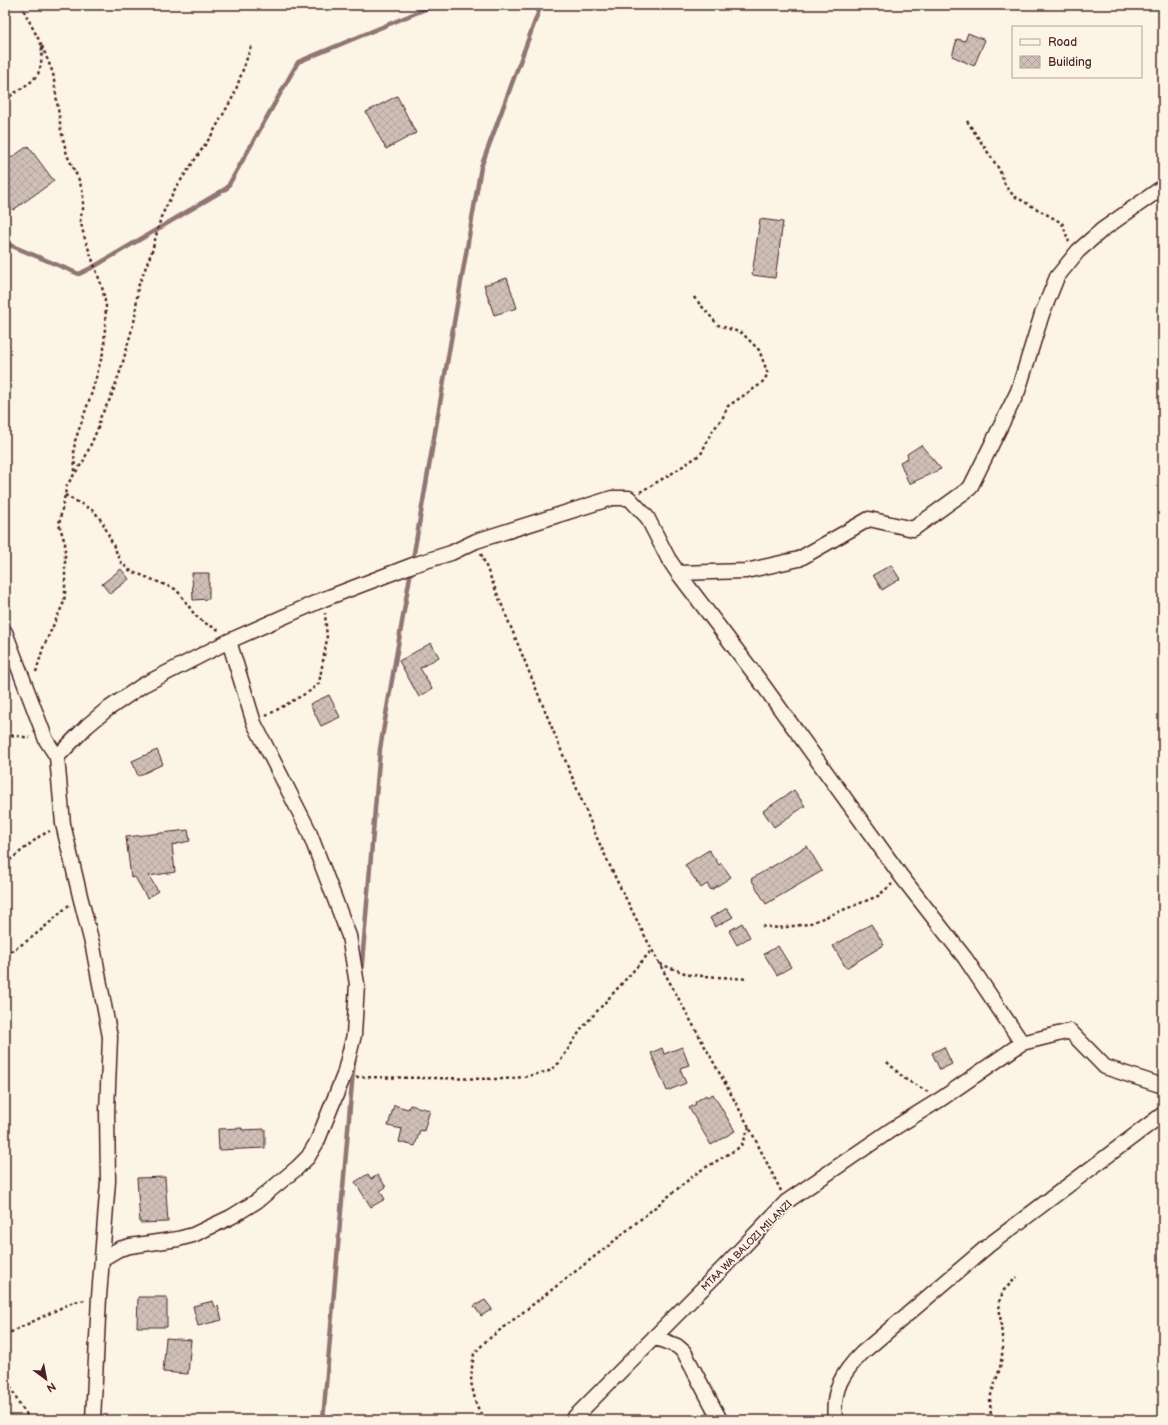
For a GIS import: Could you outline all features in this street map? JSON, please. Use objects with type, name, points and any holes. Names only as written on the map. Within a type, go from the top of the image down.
[{"type":"street","points":[[678,573],[746,571],[799,559],[868,519],[913,529],[970,488],[1018,391],[1042,314],[1057,277],[1078,251],[1102,230],[1163,187]]},
{"type":"street","points":[[57,757],[87,726],[105,711],[143,685],[232,640],[324,599],[413,565],[451,553],[476,541],[612,498],[629,498],[647,517],[668,558],[678,573],[763,685],[901,876],[965,958],[1022,1043],[1070,1031],[1105,1067],[1163,1086]]},
{"type":"street","points":[[5,632],[46,740],[57,757],[63,824],[93,947],[110,1037],[106,1111],[108,1181],[99,1297],[94,1420]]},
{"type":"street","points":[[102,1259],[119,1249],[130,1246],[178,1239],[193,1235],[231,1217],[257,1201],[297,1168],[308,1157],[317,1142],[344,1075],[354,1035],[357,984],[349,936],[308,830],[254,723],[232,640]]},
{"type":"street","name":"MTAA WA BALOZI MILANZI","points":[[572,1420],[724,1267],[786,1202],[1022,1043]]},
{"type":"street","points":[[836,1420],[834,1408],[835,1395],[841,1379],[848,1367],[862,1353],[989,1245],[1163,1114]]},
{"type":"street","points":[[654,1337],[677,1346],[684,1352],[720,1420]]},
{"type":"path","points":[[21,5],[42,46],[53,73],[61,130],[67,155],[79,180],[83,193],[80,219],[84,236],[100,280],[106,306],[104,349],[92,392],[75,441],[75,472]]},
{"type":"path","points":[[29,694],[43,648],[64,602],[64,544],[59,524],[67,485],[84,460],[98,428],[100,418],[111,397],[121,369],[135,318],[138,287],[152,252],[162,217],[175,189],[211,136],[234,95],[252,44]]},
{"type":"path","points":[[5,100],[29,83],[38,74],[41,65],[42,46]]},
{"type":"path","points":[[967,121],[999,169],[1006,187],[1014,196],[1062,223],[1069,243],[1078,251]]},
{"type":"path","points":[[629,498],[671,474],[701,454],[711,433],[723,417],[728,406],[761,384],[768,374],[759,350],[742,333],[718,325],[692,295]]},
{"type":"path","points":[[65,495],[94,511],[103,522],[121,562],[125,567],[175,589],[180,593],[201,621],[232,640]]},
{"type":"path","points":[[476,541],[597,838],[617,881],[659,963],[749,1126],[786,1202]]},
{"type":"path","points":[[254,723],[310,691],[319,683],[327,639],[324,599]]},
{"type":"path","points":[[5,734],[46,740]]},
{"type":"path","points":[[5,864],[40,836],[63,824]]},
{"type":"path","points":[[762,926],[778,928],[808,924],[878,896],[901,876]]},
{"type":"path","points":[[5,954],[19,948],[80,896]]},
{"type":"path","points":[[344,1075],[352,1077],[503,1079],[524,1077],[549,1071],[560,1063],[586,1023],[652,950]]},
{"type":"path","points":[[659,963],[690,975],[748,979]]},
{"type":"path","points":[[887,1062],[905,1078],[941,1099]]},
{"type":"path","points":[[484,1420],[476,1404],[471,1382],[474,1354],[486,1341],[608,1246],[698,1172],[738,1149],[743,1143],[749,1126]]},
{"type":"path","points":[[991,1420],[990,1398],[1000,1368],[1003,1348],[999,1302],[1004,1290],[1017,1277]]},
{"type":"path","points":[[5,1335],[73,1302],[99,1297]]},
{"type":"path","points":[[5,1376],[19,1404],[31,1420]]},
{"type":"building","points":[[968,33],[985,40],[974,66],[952,56],[957,39],[965,41]]},
{"type":"building","points":[[397,96],[416,133],[386,149],[366,112]]},
{"type":"building","points":[[28,146],[54,181],[13,210],[5,199],[5,162]]},
{"type":"building","points":[[760,219],[783,222],[775,278],[752,275]]},
{"type":"building","points":[[507,278],[517,308],[494,315],[484,285]]},
{"type":"building","points":[[921,445],[941,469],[909,484],[900,462],[908,458],[907,454]]},
{"type":"building","points":[[891,565],[900,579],[882,590],[873,575]]},
{"type":"building","points":[[121,569],[129,579],[110,594],[102,584]]},
{"type":"building","points":[[192,573],[209,573],[209,599],[193,600]]},
{"type":"building","points":[[431,643],[439,657],[420,668],[432,689],[419,697],[399,661]]},
{"type":"building","points":[[329,695],[340,717],[321,726],[310,704]]},
{"type":"building","points":[[157,750],[163,764],[138,776],[132,761]]},
{"type":"building","points":[[794,790],[805,806],[774,827],[763,811]]},
{"type":"building","points":[[188,830],[190,841],[172,845],[175,872],[149,876],[158,891],[147,898],[135,877],[131,878],[126,837]]},
{"type":"building","points":[[807,846],[822,871],[766,904],[751,879]]},
{"type":"building","points":[[709,850],[719,865],[721,863],[731,877],[711,890],[707,884],[701,888],[685,865]]},
{"type":"building","points":[[727,908],[733,917],[715,927],[710,918]]},
{"type":"building","points":[[742,923],[750,937],[737,945],[729,931]]},
{"type":"building","points":[[871,924],[884,945],[846,968],[833,946]]},
{"type":"building","points":[[778,946],[791,967],[777,975],[764,954]]},
{"type":"building","points":[[682,1047],[689,1065],[680,1068],[686,1083],[667,1091],[651,1053],[662,1048],[664,1054]]},
{"type":"building","points":[[944,1047],[952,1064],[940,1070],[932,1053]]},
{"type":"building","points":[[713,1094],[735,1131],[711,1145],[689,1108],[706,1095],[707,1097]]},
{"type":"building","points":[[394,1105],[408,1109],[410,1105],[430,1110],[424,1131],[420,1130],[415,1146],[399,1142],[402,1129],[388,1126]]},
{"type":"building","points":[[242,1128],[242,1130],[265,1129],[265,1148],[219,1150],[218,1129]]},
{"type":"building","points":[[368,1174],[371,1179],[378,1175],[386,1187],[380,1191],[385,1199],[371,1207],[355,1182]]},
{"type":"building","points":[[165,1177],[168,1222],[140,1223],[137,1178]]},
{"type":"building","points":[[138,1297],[167,1297],[167,1327],[137,1327]]},
{"type":"building","points":[[485,1300],[492,1309],[481,1316],[474,1306]]},
{"type":"building","points":[[213,1301],[215,1307],[218,1306],[222,1320],[198,1326],[193,1306]]},
{"type":"building","points":[[166,1338],[191,1340],[188,1374],[163,1372]]},
{"type":"waterway","points":[[5,243],[79,274],[95,266],[227,188],[298,62],[435,5]]},
{"type":"waterway","points":[[361,975],[380,749],[481,167],[541,5]]},
{"type":"waterway","points":[[323,1420],[354,1060]]}]
